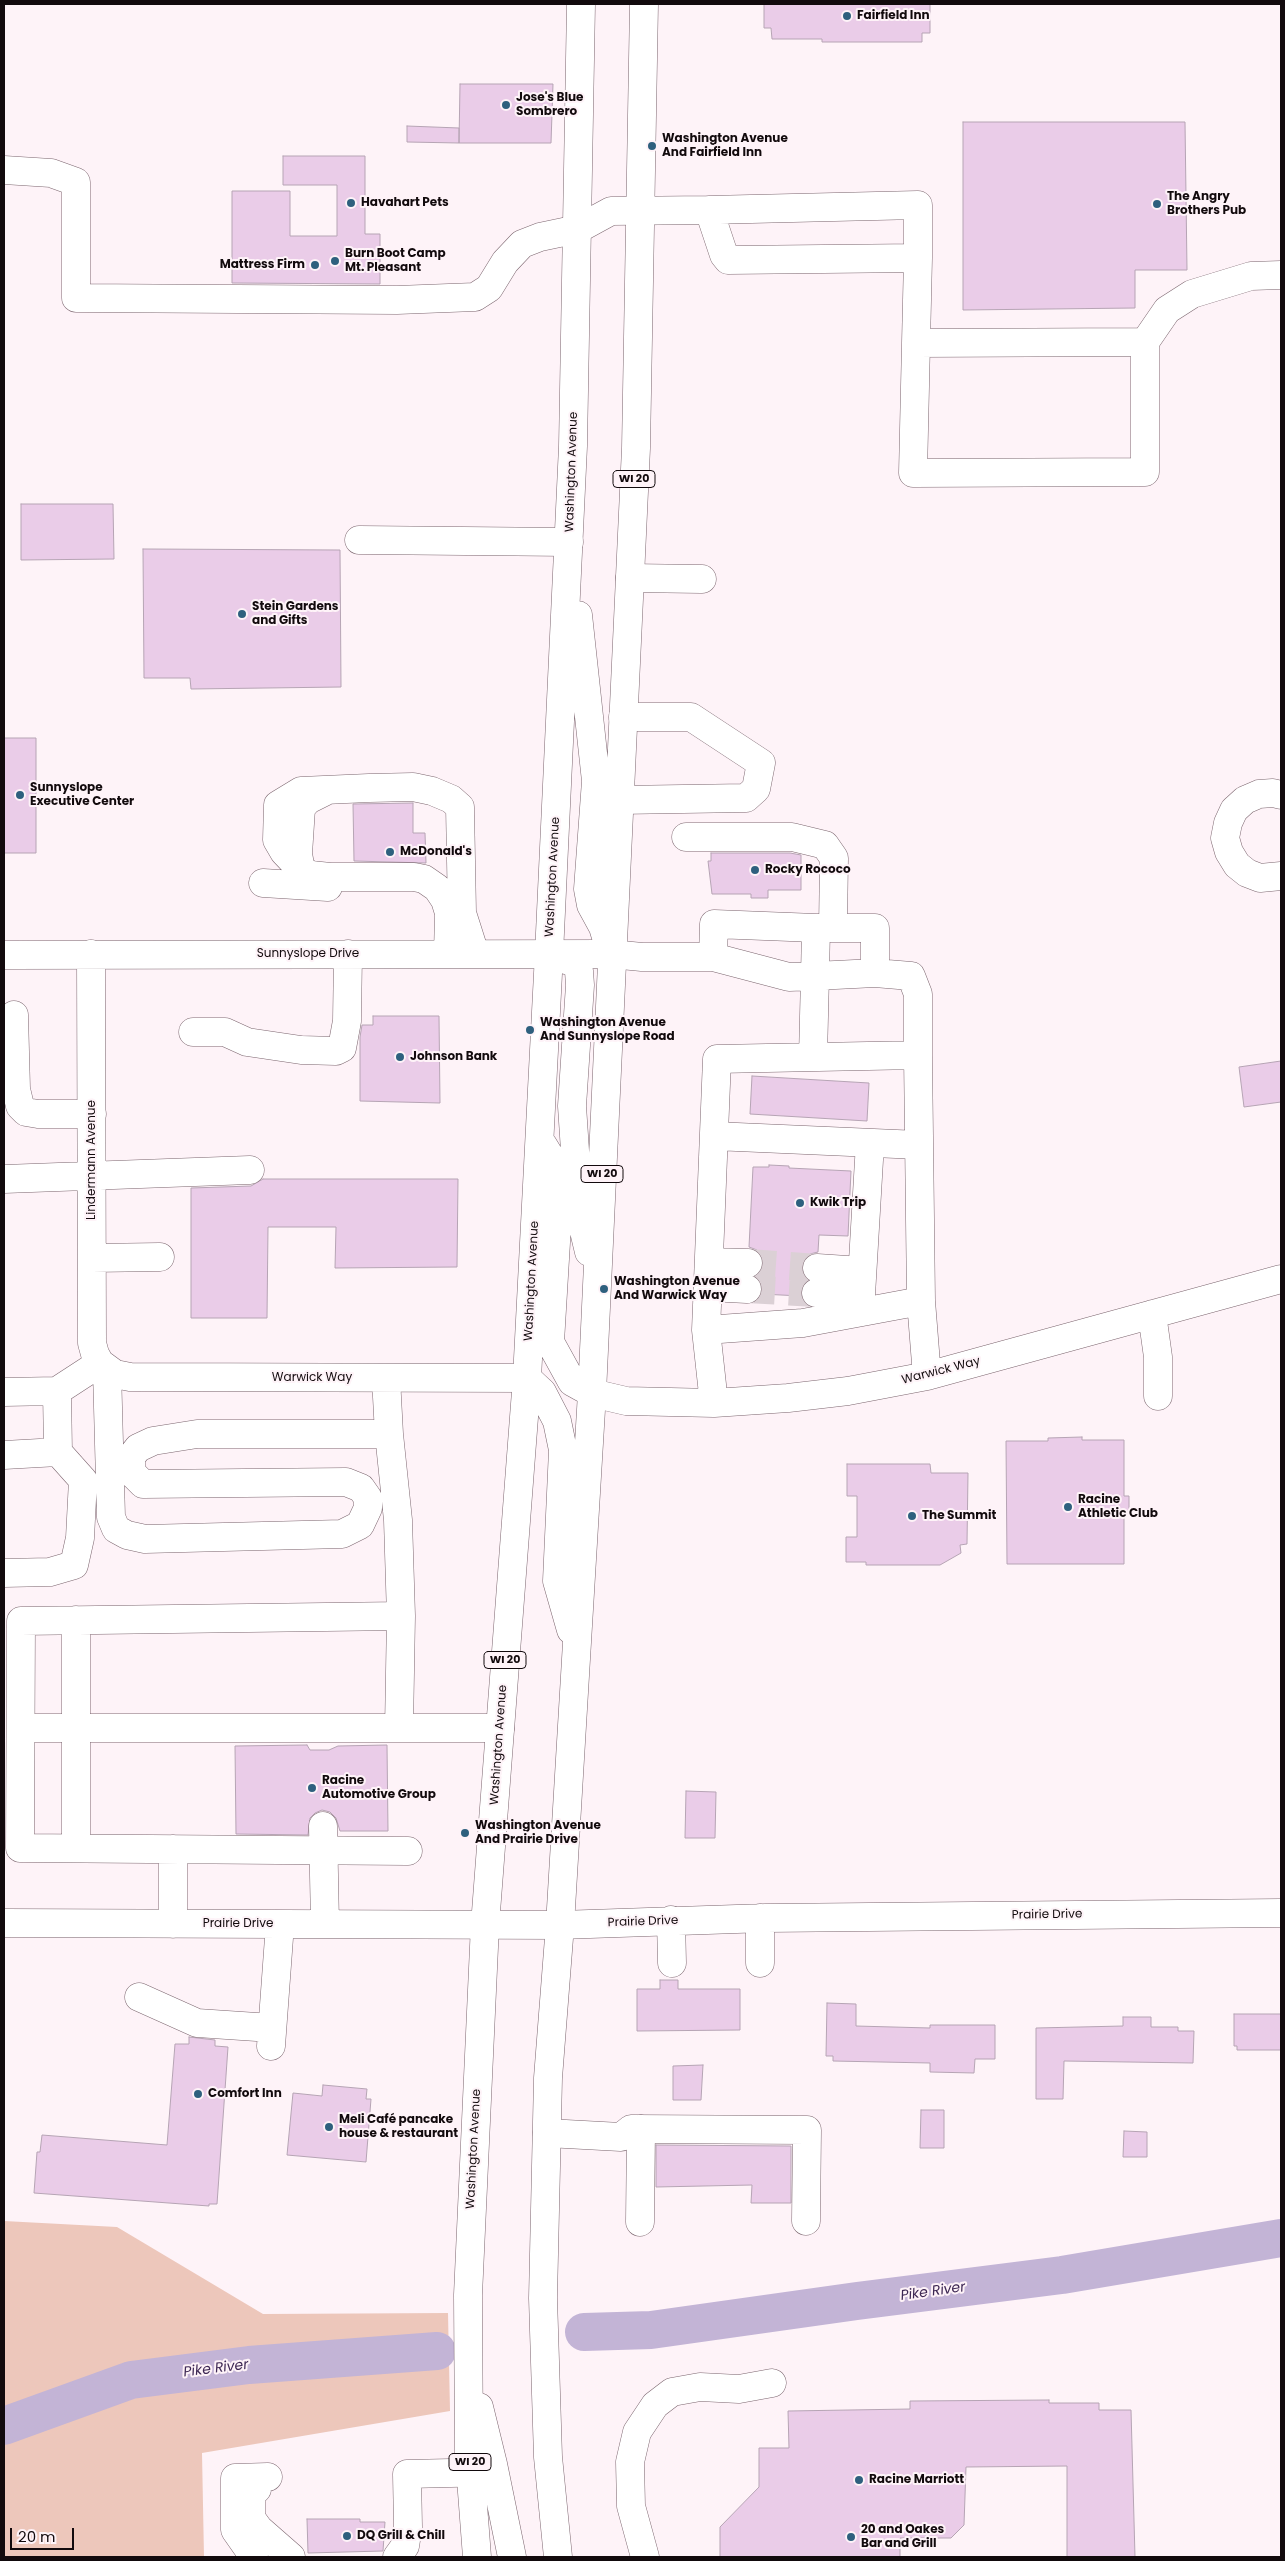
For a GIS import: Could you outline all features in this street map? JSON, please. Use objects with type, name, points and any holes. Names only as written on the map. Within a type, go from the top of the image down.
[{"type":"main road","name":"Washington Avenue","points":[[483,2472],[468,2367],[468,2296],[485,1925],[527,1378],[540,1139],[569,542],[578,229],[581,4]]},
{"type":"main road","name":"WI 20","points":[[558,2557],[548,2457],[543,2298],[548,2078],[560,1925],[592,1394],[630,578],[636,448],[644,4]]},
{"type":"main road","points":[[4,170],[51,173],[76,182],[76,298],[397,300],[475,297],[489,288],[505,262],[522,244],[540,237],[578,229],[611,211],[918,205],[914,473],[1145,472],[1145,342],[1167,310],[1192,294],[1251,276],[1281,275]]},
{"type":"main road","points":[[708,210],[724,255],[728,260],[918,258]]},
{"type":"main road","points":[[916,343],[1145,342]]},
{"type":"main road","points":[[358,540],[569,542],[594,748],[595,814],[588,889],[591,905],[603,927],[611,954]]},
{"type":"main road","points":[[630,578],[702,579]]},
{"type":"main road","points":[[619,800],[746,798],[756,789],[761,762],[691,717],[623,717]]},
{"type":"main road","points":[[448,954],[449,913],[445,900],[437,888],[424,879],[414,877],[330,877],[311,875],[301,870],[284,852],[277,840],[278,805],[302,791],[413,787],[432,790],[451,799],[460,807],[462,913],[475,954]]},
{"type":"main road","points":[[1281,795],[1273,793],[1258,794],[1245,800],[1234,810],[1228,823],[1226,838],[1229,852],[1237,864],[1247,873],[1260,878],[1281,876]]},
{"type":"main road","points":[[686,837],[792,837],[825,845],[834,858],[825,928],[814,976],[814,1058]]},
{"type":"main road","points":[[263,883],[305,887],[437,888]]},
{"type":"main road","points":[[713,957],[714,924],[875,928],[876,973]]},
{"type":"main road","name":"Lindermann Avenue","points":[[91,954],[92,1343],[95,1354],[104,1366],[111,1517],[116,1530],[127,1536],[145,1539],[342,1534],[360,1525],[368,1508],[368,1498],[361,1488],[346,1482],[143,1484],[131,1472],[131,1457],[138,1448],[153,1441],[196,1434],[389,1434]]},
{"type":"main road","points":[[193,1032],[225,1032],[247,1042],[336,1052],[342,1048],[346,1021],[348,954]]},
{"type":"main road","points":[[549,954],[575,963],[579,971],[580,984],[572,1106],[579,1210],[596,1284]]},
{"type":"main road","name":"Sunnyslope Drive","points":[[4,955],[611,954],[642,957],[713,957],[789,977],[876,973],[911,976],[918,994],[918,1055]]},
{"type":"main road","points":[[14,1015],[16,1089],[20,1106],[26,1112],[38,1114],[92,1114]]},
{"type":"main road","points":[[714,1402],[706,1330],[717,1059],[918,1055],[921,1301],[927,1376]]},
{"type":"main road","points":[[714,1136],[919,1146]]},
{"type":"main road","name":"Warwick Way","points":[[540,1139],[554,1163],[557,1183],[558,1209],[550,1342],[572,1382],[592,1394],[626,1402],[714,1402],[822,1394],[927,1376],[1281,1279]]},
{"type":"main road","points":[[861,1293],[870,1143]]},
{"type":"main road","points":[[4,1179],[250,1170]]},
{"type":"main road","points":[[92,1258],[160,1257]]},
{"type":"main road","points":[[709,1274],[747,1276]]},
{"type":"main road","points":[[816,1281],[861,1293],[921,1301]]},
{"type":"main road","points":[[706,1330],[802,1323],[861,1293]]},
{"type":"main road","points":[[1152,1314],[1158,1357],[1158,1396]]},
{"type":"main road","points":[[4,1392],[57,1391],[104,1366]]},
{"type":"main road","name":"Warwick Way","points":[[104,1366],[115,1374],[130,1377],[527,1378]]},
{"type":"main road","points":[[386,1378],[389,1434],[398,1520],[401,1616],[399,1728]]},
{"type":"main road","points":[[527,1378],[542,1392],[557,1421],[564,1450],[557,1581],[576,1650]]},
{"type":"main road","points":[[4,1573],[50,1572],[74,1565],[80,1538],[83,1480],[58,1452],[57,1391]]},
{"type":"main road","points":[[4,1455],[58,1452]]},
{"type":"main road","points":[[401,1616],[21,1621],[20,1848],[173,1849],[244,1846],[322,1838],[372,1841],[408,1852]]},
{"type":"main road","points":[[76,1620],[76,1848]]},
{"type":"main road","points":[[22,1728],[500,1728]]},
{"type":"main road","points":[[322,1838],[325,1924]]},
{"type":"main road","points":[[173,1849],[173,1924]]},
{"type":"main road","name":"Prairie Drive","points":[[4,1923],[560,1925],[760,1918],[1281,1912]]},
{"type":"main road","points":[[760,1918],[760,1963]]},
{"type":"main road","points":[[670,1920],[672,1963]]},
{"type":"main road","points":[[139,1997],[197,2023],[272,2037],[280,1924]]},
{"type":"main road","points":[[547,2133],[621,2137],[631,2129],[807,2130],[806,2221]]},
{"type":"main road","points":[[640,2222],[641,2129]]},
{"type":"main road","points":[[645,2557],[631,2506],[630,2462],[637,2432],[655,2405],[672,2392],[690,2388],[739,2389],[772,2383]]},
{"type":"main road","points":[[397,2557],[405,2546],[408,2527],[408,2474],[483,2472],[512,2557]]},
{"type":"main road","name":"WI 20","points":[[477,2557],[483,2472]]},
{"type":"main road","points":[[254,2557],[235,2530],[235,2478],[268,2477],[252,2495],[251,2518],[291,2557]]},
{"type":"shaded area","points":[[4,2221],[117,2227],[263,2314],[448,2313],[450,2411],[202,2453],[204,2557],[4,2557]]},
{"type":"building","name":"Fairfield Inn","points":[[764,4],[930,4],[930,33],[922,33],[922,42],[822,42],[822,39],[772,39],[771,28],[764,28]]},
{"type":"building","name":"Jose's Blue Sombrero","points":[[460,84],[553,84],[551,143],[459,143]]},
{"type":"building","points":[[963,122],[1185,122],[1187,270],[1135,270],[1135,308],[963,310]]},
{"type":"building","points":[[407,126],[459,128],[459,143],[407,142]]},
{"type":"building","points":[[283,156],[365,156],[365,234],[380,234],[380,284],[232,283],[232,191],[290,191],[290,236],[337,236],[337,185],[283,185]]},
{"type":"building","points":[[21,504],[113,504],[114,559],[21,560]]},
{"type":"building","name":"Stein Gardens and Gifts","points":[[143,549],[340,550],[341,687],[191,689],[190,678],[144,678]]},
{"type":"building","name":"Sunnyslope Executive Center","points":[[4,738],[36,738],[36,853],[4,853]]},
{"type":"building","name":"McDonald's","points":[[413,803],[413,833],[425,833],[426,863],[354,861],[353,804]]},
{"type":"building","name":"Rocky Rococo","points":[[711,853],[790,853],[801,855],[801,890],[768,890],[768,898],[751,898],[751,894],[712,894],[708,861],[711,861]]},
{"type":"building","name":"Johnson Bank","points":[[373,1016],[439,1016],[440,1103],[360,1101],[360,1037],[362,1025],[373,1025]]},
{"type":"building","points":[[1281,1061],[1281,1102],[1244,1107],[1239,1067]]},
{"type":"building","points":[[752,1076],[869,1083],[867,1121],[750,1114]]},
{"type":"building","name":"Kwik Trip","points":[[769,1165],[789,1166],[789,1168],[851,1171],[848,1236],[819,1235],[818,1252],[810,1254],[804,1260],[802,1266],[803,1274],[808,1280],[803,1285],[801,1296],[761,1294],[761,1282],[756,1276],[761,1272],[764,1264],[762,1256],[757,1250],[749,1247],[753,1167],[769,1167]]},
{"type":"building","points":[[263,1179],[458,1179],[457,1267],[335,1268],[336,1227],[268,1227],[267,1318],[191,1318],[191,1188],[251,1186]]},
{"type":"building","name":"Racine Athletic Club","points":[[1082,1437],[1082,1440],[1124,1440],[1124,1496],[1129,1496],[1129,1514],[1124,1514],[1124,1564],[1007,1564],[1006,1441],[1048,1441],[1048,1438]]},
{"type":"building","name":"The Summit","points":[[847,1464],[930,1464],[931,1473],[968,1473],[967,1544],[960,1545],[961,1553],[940,1565],[866,1565],[866,1562],[846,1562],[846,1537],[857,1537],[857,1496],[847,1496]]},
{"type":"building","name":"Racine Automotive Group","points":[[307,1745],[310,1750],[329,1750],[338,1746],[387,1745],[388,1831],[340,1831],[336,1818],[330,1812],[322,1810],[310,1818],[308,1835],[236,1834],[235,1746]]},
{"type":"building","points":[[686,1791],[716,1792],[715,1838],[685,1838]]},
{"type":"building","points":[[660,1980],[678,1980],[678,1989],[740,1989],[740,2030],[637,2031],[637,1989],[660,1989]]},
{"type":"building","points":[[827,2003],[856,2004],[856,2026],[930,2028],[930,2025],[995,2025],[995,2059],[975,2059],[974,2073],[930,2072],[930,2063],[833,2061],[833,2056],[826,2056]]},
{"type":"building","points":[[1234,2014],[1281,2014],[1281,2050],[1237,2050],[1237,2046],[1234,2046]]},
{"type":"building","points":[[1123,2017],[1151,2017],[1151,2027],[1178,2027],[1178,2031],[1194,2031],[1193,2063],[1064,2061],[1063,2099],[1036,2099],[1036,2028],[1123,2026]]},
{"type":"building","name":"Comfort Inn","points":[[189,2037],[215,2040],[215,2046],[228,2047],[217,2204],[209,2204],[209,2206],[34,2193],[37,2152],[40,2152],[42,2135],[167,2145],[175,2044],[189,2044]]},
{"type":"building","points":[[703,2065],[701,2100],[673,2100],[673,2066]]},
{"type":"building","name":"Meli Café pancake house & restaurant","points":[[323,2085],[367,2089],[366,2099],[371,2099],[366,2162],[287,2155],[293,2093],[322,2096]]},
{"type":"building","points":[[921,2110],[944,2110],[944,2148],[920,2148]]},
{"type":"building","points":[[1124,2131],[1147,2132],[1147,2157],[1123,2157]]},
{"type":"building","points":[[656,2145],[791,2146],[791,2203],[751,2203],[752,2185],[656,2187]]},
{"type":"building","name":"Racine Marriott","points":[[1049,2400],[1049,2403],[1099,2403],[1099,2410],[1131,2410],[1135,2557],[1067,2557],[1067,2466],[966,2467],[964,2525],[951,2538],[900,2538],[900,2557],[720,2557],[720,2527],[759,2487],[759,2448],[789,2448],[788,2411],[910,2409],[910,2401]]},
{"type":"building","name":"DQ Grill & Chill","points":[[307,2519],[360,2519],[360,2522],[385,2522],[383,2551],[308,2553]]},
{"type":"waterway","name":"Pike River","points":[[584,2332],[651,2330],[1062,2275],[1281,2238]]},
{"type":"waterway","name":"Pike River","points":[[4,2426],[131,2380],[249,2365],[437,2351]]},
{"type":"tunnel","points":[[748,1263],[817,1268]]},
{"type":"tunnel","points":[[747,1289],[816,1293]]},
{"type":"place","name":"Fairfield Inn","points":[[847,16]]},
{"type":"place","name":"Jose's Blue Sombrero","points":[[506,105]]},
{"type":"place","name":"Washington Avenue And Fairfield Inn","points":[[652,146]]},
{"type":"place","name":"Havahart Pets","points":[[351,203]]},
{"type":"place","name":"The Angry Brothers Pub","points":[[1157,204]]},
{"type":"place","name":"Burn Boot Camp Mt. Pleasant","points":[[335,261]]},
{"type":"place","name":"Mattress Firm","points":[[315,265]]},
{"type":"place","name":"Stein Gardens and Gifts","points":[[242,614]]},
{"type":"place","name":"Sunnyslope Executive Center","points":[[20,795]]},
{"type":"place","name":"McDonald's","points":[[390,852]]},
{"type":"place","name":"Rocky Rococo","points":[[755,870]]},
{"type":"place","name":"Washington Avenue And Sunnyslope Road","points":[[530,1030]]},
{"type":"place","name":"Johnson Bank","points":[[400,1057]]},
{"type":"place","name":"Kwik Trip","points":[[800,1203]]},
{"type":"place","name":"Washington Avenue And Warwick Way","points":[[604,1289]]},
{"type":"place","name":"Racine Athletic Club","points":[[1068,1507]]},
{"type":"place","name":"The Summit","points":[[912,1516]]},
{"type":"place","name":"Racine Automotive Group","points":[[312,1788]]},
{"type":"place","name":"Washington Avenue And Prairie Drive","points":[[465,1833]]},
{"type":"place","name":"Comfort Inn","points":[[198,2094]]},
{"type":"place","name":"Meli Café pancake house & restaurant","points":[[329,2127]]},
{"type":"place","name":"Racine Marriott","points":[[859,2480]]},
{"type":"place","name":"DQ Grill & Chill","points":[[347,2536]]},
{"type":"place","name":"20 and Oakes Bar and Grill","points":[[851,2537]]}]
